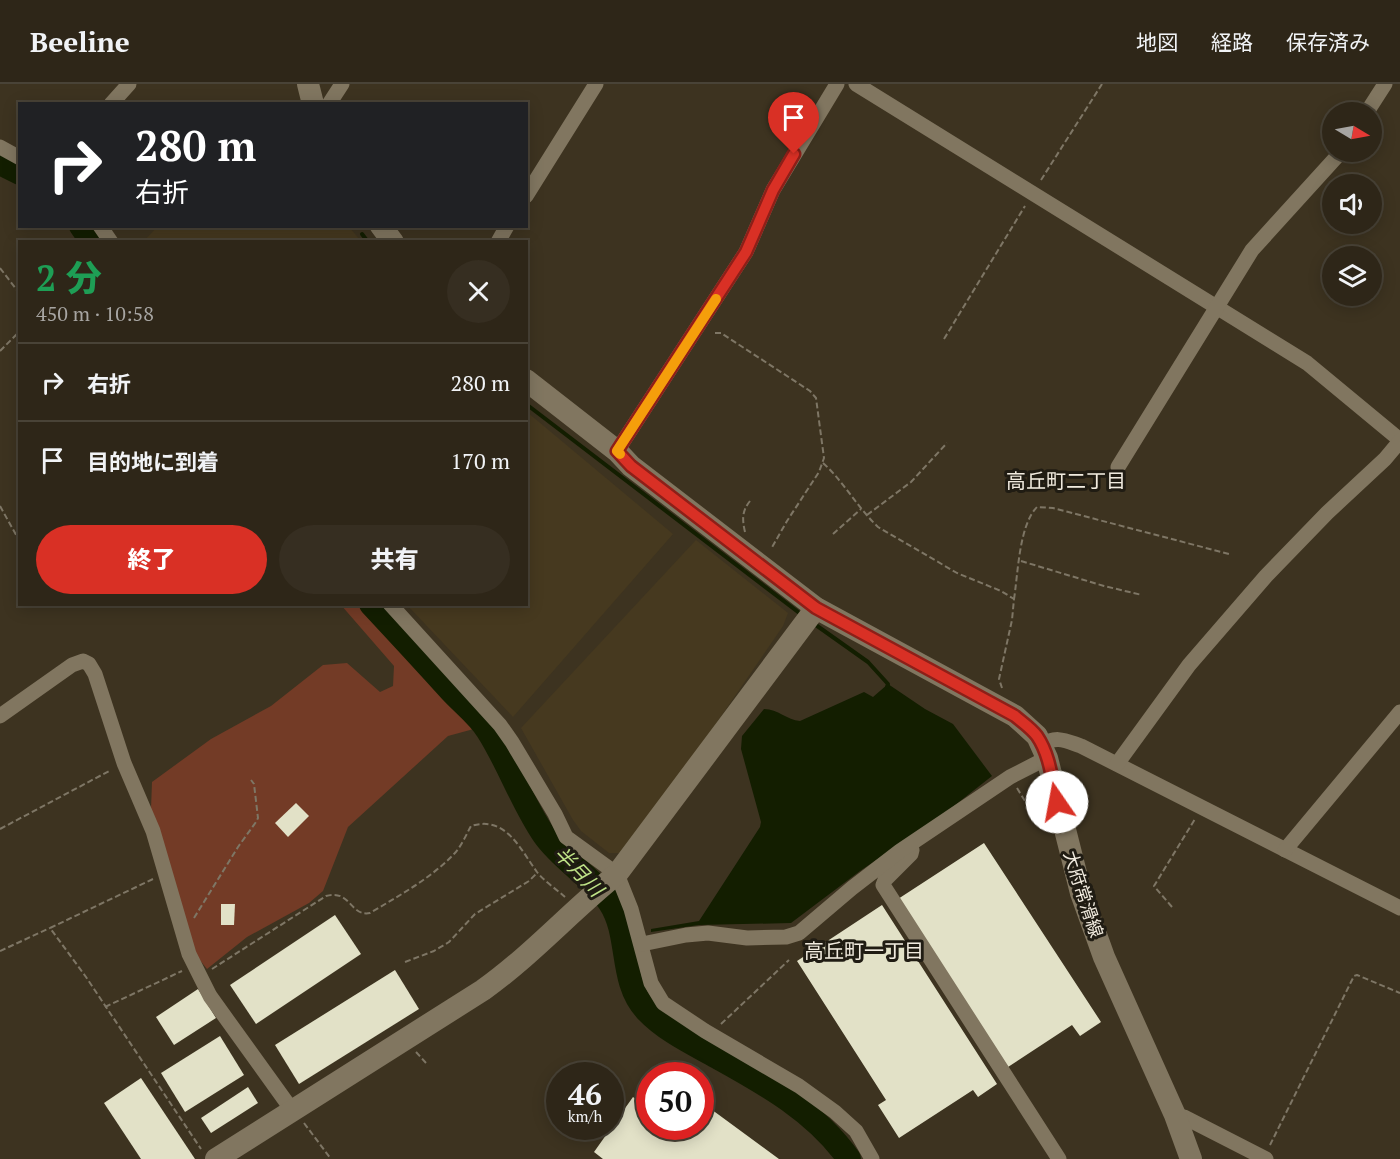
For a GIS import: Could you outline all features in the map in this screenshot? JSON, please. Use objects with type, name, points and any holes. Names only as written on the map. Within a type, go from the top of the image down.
[{"type":"main road","points":[[309,84],[313,102]]},
{"type":"main road","name":"大府常滑線","points":[[528,382],[617,451],[631,466],[816,608],[1015,716],[1033,732],[1044,752],[1081,893],[1104,957],[1175,1116],[1191,1159]]},
{"type":"main road","points":[[209,1154],[293,1109],[483,990],[511,970],[599,890],[816,608]]},
{"type":"street","points":[[113,102],[129,84]]},
{"type":"street","points":[[330,102],[342,84]]},
{"type":"street","points":[[528,193],[596,84]]},
{"type":"street","points":[[617,451],[746,252],[773,190],[837,84]]},
{"type":"street","points":[[856,84],[1307,363],[1398,434],[1385,459],[1327,513],[1266,576],[1189,665],[1117,764]]},
{"type":"street","points":[[1373,102],[1385,84]]},
{"type":"street","points":[[0,147],[18,157]]},
{"type":"street","points":[[1118,467],[1252,250],[1332,162]]},
{"type":"street","points":[[392,606],[500,725],[518,751],[566,837],[599,890],[631,909],[651,983],[663,1003],[799,1086],[835,1112],[856,1131],[872,1159]]},
{"type":"street","points":[[0,716],[72,665],[83,661],[89,664],[95,675],[124,763],[153,831],[197,971],[231,1027],[293,1109]]},
{"type":"street","points":[[1285,850],[1400,712]]},
{"type":"street","points":[[642,945],[686,934],[708,933],[747,938],[786,937],[799,933],[852,888],[1044,752],[1050,739],[1059,738],[1081,746],[1400,908]]},
{"type":"street","points":[[912,844],[911,854],[885,880],[883,885],[1059,1159]]},
{"type":"street","points":[[1175,1116],[1184,1117],[1265,1159]]},
{"type":"path","points":[[944,339],[1102,84]]},
{"type":"path","points":[[0,268],[18,291]]},
{"type":"path","points":[[0,351],[18,333]]},
{"type":"path","points":[[715,333],[721,333],[810,391],[816,398],[824,458],[819,472],[771,549],[771,555],[780,570],[777,578]]},
{"type":"path","points":[[867,515],[911,482],[947,442]]},
{"type":"path","points":[[822,463],[878,527],[957,573],[1001,591],[1014,599]]},
{"type":"path","points":[[746,554],[750,549],[743,524],[743,514],[744,508],[750,501]]},
{"type":"path","points":[[0,506],[18,538]]},
{"type":"path","points":[[1006,692],[1000,686],[999,679],[1012,620],[1027,524],[1038,507],[1044,506],[1229,554]]},
{"type":"path","points":[[833,534],[861,509]]},
{"type":"path","points":[[1020,561],[1142,595]]},
{"type":"path","points":[[0,829],[124,763]]},
{"type":"path","points":[[1010,777],[1028,806],[1030,815]]},
{"type":"path","points":[[183,930],[186,929],[258,818],[254,784],[251,780]]},
{"type":"path","points":[[1172,907],[1154,886],[1202,807]]},
{"type":"path","points":[[105,1007],[197,971],[326,896],[335,893],[344,896],[358,911],[364,914],[370,913],[436,873],[454,854],[471,826],[480,823],[489,823],[511,836],[524,850],[537,873],[599,890]]},
{"type":"path","points":[[0,951],[166,872]]},
{"type":"path","points":[[405,962],[434,951],[449,942],[475,914],[529,881],[537,873]]},
{"type":"path","points":[[50,928],[209,1154]]},
{"type":"path","points":[[712,1035],[789,960]]},
{"type":"path","points":[[1265,1159],[1354,976],[1366,977],[1400,993]]},
{"type":"path","points":[[293,1109],[331,1159]]},
{"type":"shaded area","points":[[156,228],[350,228],[360,240],[145,240]]},
{"type":"shaded area","points":[[528,413],[673,534],[513,717],[408,606],[528,606]]},
{"type":"shaded area","points":[[696,540],[788,613],[783,626],[680,776],[619,853],[609,853],[581,831],[573,820],[521,728]]},
{"type":"shaded area","points":[[342,606],[364,606],[481,727],[448,736],[348,827],[323,891],[309,903],[247,937],[207,969],[195,954],[151,809],[152,782],[211,739],[271,706],[323,665],[347,663],[380,692],[393,686],[394,666]]},
{"type":"shaded area","points":[[888,684],[925,709],[953,724],[992,776],[945,813],[860,871],[791,923],[699,925],[651,932],[651,929],[699,921],[760,827],[761,822],[741,749],[742,736],[764,709],[800,721],[864,692],[873,697]]},
{"type":"building","points":[[296,803],[309,816],[288,837],[275,823]]},
{"type":"building","points":[[984,843],[1101,1022],[1080,1036],[1072,1025],[1008,1067],[898,899]]},
{"type":"building","points":[[221,904],[235,904],[234,925],[221,925]]},
{"type":"building","points":[[882,905],[997,1084],[978,1097],[973,1090],[899,1138],[878,1105],[886,1100],[797,961]]},
{"type":"building","points":[[335,915],[361,954],[256,1024],[230,985]]},
{"type":"building","points":[[395,970],[419,1009],[299,1084],[275,1045]]},
{"type":"building","points":[[198,989],[216,1018],[174,1045],[156,1017]]},
{"type":"building","points":[[220,1036],[244,1075],[185,1112],[161,1073]]},
{"type":"building","points":[[141,1078],[195,1159],[141,1159],[104,1103]]},
{"type":"building","points":[[248,1087],[258,1103],[211,1133],[201,1118]]},
{"type":"building","points":[[633,1097],[636,1099],[636,1140],[714,1140],[714,1111],[779,1159],[603,1159],[594,1152],[603,1140],[624,1140],[624,1110]]},
{"type":"waterway","name":"半月川","points":[[0,163],[18,172]]},
{"type":"waterway","name":"半月川","points":[[82,228],[91,240]]},
{"type":"waterway","points":[[362,234],[366,240]]},
{"type":"waterway","points":[[528,406],[802,615]]},
{"type":"waterway","name":"半月川","points":[[373,606],[476,715],[496,744],[544,835],[610,903],[621,929],[632,986],[646,1010],[680,1036],[789,1100],[821,1127],[849,1159]]},
{"type":"waterway","points":[[813,623],[868,662],[888,684],[887,687]]},
{"type":"slow traffic","points":[[620,454],[617,451],[716,299]]},
{"type":"district","name":"高丘町二丁目","points":[[1066,480]]},
{"type":"district","name":"高丘町一丁目","points":[[864,950]]},
{"type":"route","points":[[794,154],[773,190],[746,252],[617,451],[631,466],[816,608],[1015,716],[1037,736],[1042,745],[1057,802]]}]
